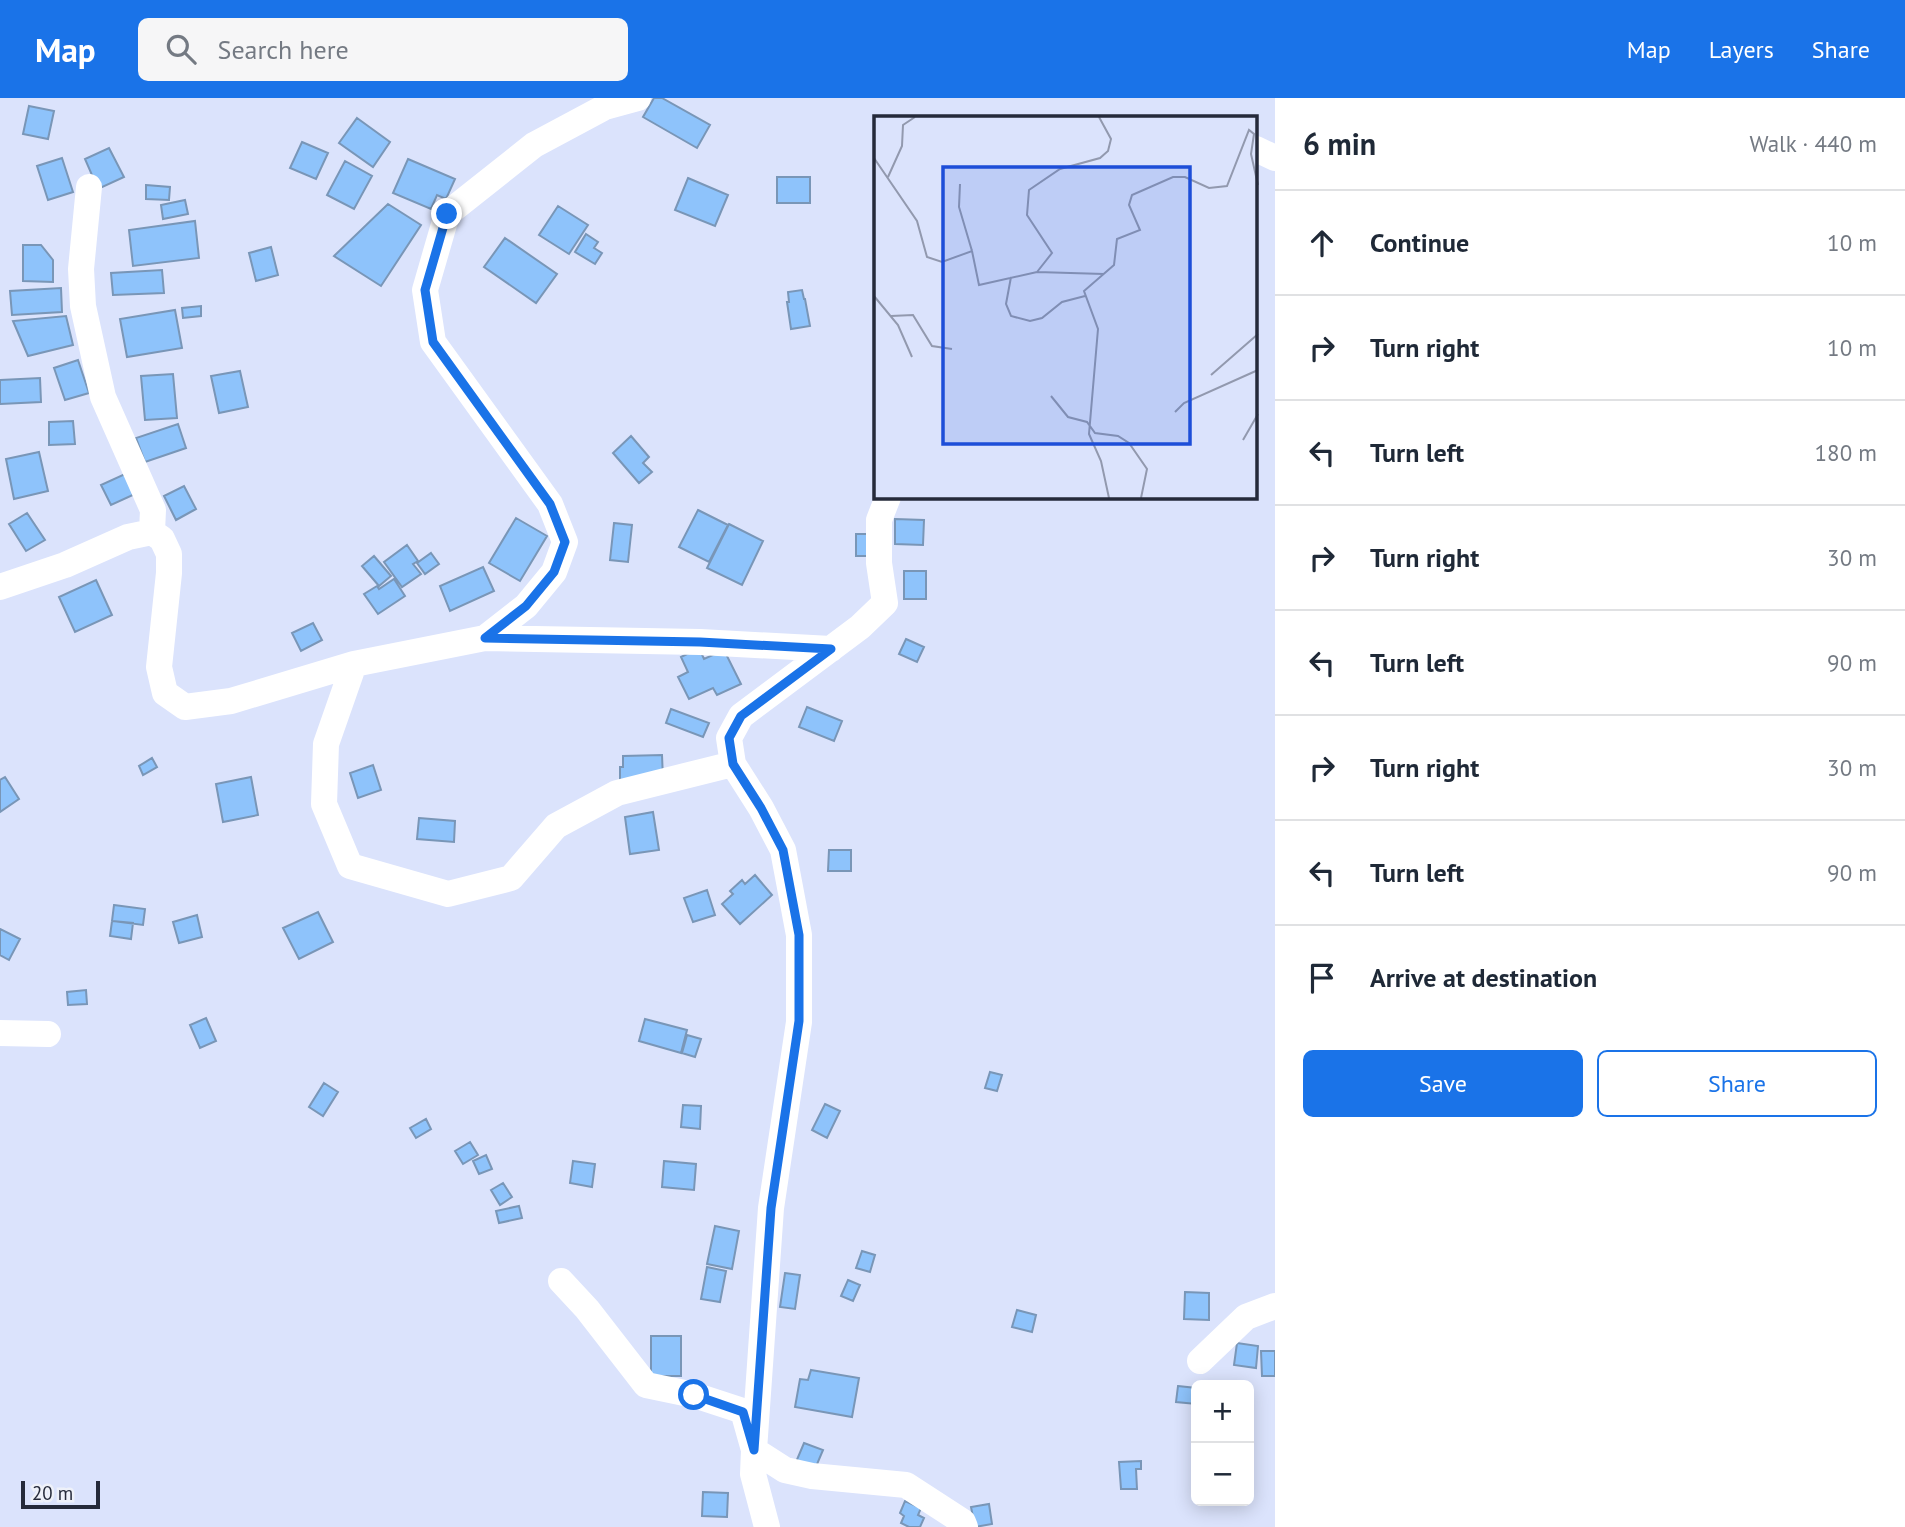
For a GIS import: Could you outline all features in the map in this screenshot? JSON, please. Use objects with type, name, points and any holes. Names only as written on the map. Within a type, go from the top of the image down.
[{"type":"street","points":[[485,638],[526,606],[554,572],[565,542],[550,504],[433,342],[425,290],[447,214],[534,145],[605,107],[638,98]]},
{"type":"street","points":[[1258,150],[1275,158]]},
{"type":"street","points":[[89,187],[81,269],[83,306],[103,397],[153,510],[152,532]]},
{"type":"street","points":[[767,1527],[753,1474],[754,1450],[771,1208],[799,1021],[799,935],[783,850],[733,764],[729,738],[741,716],[860,627],[886,603],[878,563],[878,520],[887,499]]},
{"type":"street","points":[[0,587],[65,565],[128,537],[152,532],[163,539],[169,554],[169,573],[159,667],[165,693],[185,707],[231,701],[354,664],[485,638],[700,642],[831,649]]},
{"type":"street","points":[[354,664],[326,744],[324,804],[350,866],[448,894],[511,878],[556,826],[617,793],[733,764]]},
{"type":"street","points":[[0,1033],[48,1034]]},
{"type":"street","points":[[561,1281],[587,1309],[646,1385],[694,1395],[743,1412],[754,1450],[785,1470],[812,1476],[906,1485],[962,1522],[965,1527]]},
{"type":"street","points":[[1200,1361],[1246,1317],[1275,1306]]},
{"type":"building","points":[[654,98],[662,98],[710,125],[697,148],[643,117]]},
{"type":"building","points":[[29,106],[54,111],[48,139],[23,134]]},
{"type":"building","points":[[357,118],[390,142],[373,167],[339,143]]},
{"type":"building","points":[[302,142],[328,153],[316,179],[290,168]]},
{"type":"building","points":[[109,148],[124,177],[98,189],[85,159]]},
{"type":"building","points":[[62,158],[73,192],[48,200],[37,166]]},
{"type":"building","points":[[408,159],[455,179],[446,199],[437,195],[431,209],[393,193]]},
{"type":"building","points":[[345,161],[372,176],[354,209],[327,195]]},
{"type":"building","points":[[777,177],[810,177],[810,203],[777,203]]},
{"type":"building","points":[[688,178],[728,195],[715,226],[675,210]]},
{"type":"building","points":[[146,185],[170,187],[169,200],[146,199]]},
{"type":"building","points":[[185,200],[188,214],[163,219],[161,205]]},
{"type":"building","points":[[388,204],[421,225],[381,286],[334,256]]},
{"type":"building","points":[[558,206],[588,225],[569,254],[539,235]]},
{"type":"building","points":[[195,221],[199,258],[133,266],[129,230]]},
{"type":"building","points":[[586,234],[598,242],[594,248],[602,253],[595,264],[575,252]]},
{"type":"building","points":[[505,238],[557,274],[536,303],[484,267]]},
{"type":"building","points":[[23,245],[41,245],[53,260],[53,282],[23,281]]},
{"type":"building","points":[[271,247],[278,275],[256,281],[249,253]]},
{"type":"building","points":[[162,270],[164,293],[113,295],[111,273]]},
{"type":"building","points":[[61,288],[62,312],[12,315],[10,291]]},
{"type":"building","points":[[802,290],[810,326],[791,329],[788,292]]},
{"type":"building","points":[[201,306],[201,316],[183,318],[182,308]]},
{"type":"building","points":[[175,310],[182,348],[127,357],[120,319]]},
{"type":"building","points":[[66,316],[73,345],[28,356],[13,321]]},
{"type":"building","points":[[78,360],[89,393],[65,400],[54,368]]},
{"type":"building","points":[[240,371],[248,407],[219,413],[211,376]]},
{"type":"building","points":[[173,374],[177,418],[145,420],[141,376]]},
{"type":"building","points":[[40,378],[41,402],[0,404],[0,380]]},
{"type":"building","points":[[73,421],[75,444],[49,445],[49,422]]},
{"type":"building","points":[[178,424],[186,448],[145,462],[136,438]]},
{"type":"building","points":[[631,436],[649,457],[643,463],[652,472],[639,483],[613,453]]},
{"type":"building","points":[[39,452],[48,491],[14,499],[6,459]]},
{"type":"building","points":[[125,474],[135,494],[111,505],[101,485]]},
{"type":"building","points":[[184,486],[196,509],[176,520],[164,496]]},
{"type":"building","points":[[698,510],[728,525],[709,562],[679,547]]},
{"type":"building","points":[[27,513],[45,540],[26,551],[9,524]]},
{"type":"building","points":[[516,518],[547,536],[520,581],[489,563]]},
{"type":"building","points":[[895,519],[924,520],[923,545],[895,544]]},
{"type":"building","points":[[614,523],[632,525],[628,562],[610,560]]},
{"type":"building","points":[[729,524],[763,541],[742,585],[707,568]]},
{"type":"building","points":[[856,534],[869,534],[869,556],[856,556]]},
{"type":"building","points":[[407,545],[418,561],[413,564],[421,574],[402,587],[384,562]]},
{"type":"building","points":[[431,553],[439,564],[425,574],[417,563]]},
{"type":"building","points":[[374,556],[391,576],[379,586],[362,566]]},
{"type":"building","points":[[483,567],[494,591],[450,611],[440,586]]},
{"type":"building","points":[[904,571],[926,571],[926,599],[904,599]]},
{"type":"building","points":[[394,579],[405,596],[378,614],[364,594],[377,586],[379,589]]},
{"type":"building","points":[[96,580],[112,615],[75,632],[59,597]]},
{"type":"building","points":[[313,623],[322,640],[301,651],[292,633]]},
{"type":"building","points":[[906,639],[924,647],[917,662],[899,654]]},
{"type":"building","points":[[699,648],[704,659],[724,650],[741,684],[717,695],[713,688],[689,699],[678,677],[688,672],[681,657]]},
{"type":"building","points":[[807,707],[842,721],[834,741],[799,727]]},
{"type":"building","points":[[671,709],[709,723],[703,737],[666,723]]},
{"type":"building","points":[[662,755],[663,779],[620,780],[623,756]]},
{"type":"building","points":[[152,758],[157,767],[143,775],[139,766]]},
{"type":"building","points":[[373,765],[381,790],[358,798],[350,773]]},
{"type":"building","points":[[5,777],[19,799],[0,812],[0,780]]},
{"type":"building","points":[[251,777],[258,815],[223,822],[216,784]]},
{"type":"building","points":[[653,812],[659,850],[630,854],[625,817]]},
{"type":"building","points":[[419,818],[455,821],[454,842],[417,839]]},
{"type":"building","points":[[829,850],[851,850],[851,871],[828,871]]},
{"type":"building","points":[[755,875],[772,895],[740,924],[722,904],[733,894],[730,891],[742,880],[745,884]]},
{"type":"building","points":[[707,890],[715,915],[693,922],[684,898]]},
{"type":"building","points":[[114,905],[145,909],[143,925],[112,921]]},
{"type":"building","points":[[318,912],[333,942],[299,959],[283,928]]},
{"type":"building","points":[[197,915],[202,937],[179,943],[173,922]]},
{"type":"building","points":[[112,921],[133,923],[131,939],[110,936]]},
{"type":"building","points":[[0,929],[20,939],[9,960],[0,955]]},
{"type":"building","points":[[86,990],[87,1004],[68,1005],[67,992]]},
{"type":"building","points":[[206,1018],[216,1041],[200,1048],[190,1025]]},
{"type":"building","points":[[645,1019],[687,1030],[681,1053],[639,1041]]},
{"type":"building","points":[[687,1035],[701,1039],[695,1057],[682,1053]]},
{"type":"building","points":[[990,1072],[1002,1075],[997,1091],[985,1088]]},
{"type":"building","points":[[324,1083],[338,1092],[323,1116],[309,1107]]},
{"type":"building","points":[[825,1104],[840,1111],[827,1138],[812,1130]]},
{"type":"building","points":[[683,1105],[701,1106],[700,1129],[681,1127]]},
{"type":"building","points":[[426,1119],[431,1129],[416,1138],[410,1128]]},
{"type":"building","points":[[470,1142],[478,1155],[463,1164],[455,1151]]},
{"type":"building","points":[[486,1155],[492,1169],[479,1174],[473,1161]]},
{"type":"building","points":[[573,1161],[595,1164],[592,1187],[570,1183]]},
{"type":"building","points":[[664,1161],[696,1164],[694,1190],[662,1187]]},
{"type":"building","points":[[503,1183],[512,1197],[500,1205],[491,1190]]},
{"type":"building","points":[[519,1206],[522,1218],[499,1223],[496,1211]]},
{"type":"building","points":[[715,1226],[739,1231],[732,1269],[707,1264]]},
{"type":"building","points":[[862,1251],[875,1255],[870,1272],[856,1268]]},
{"type":"building","points":[[707,1267],[726,1271],[720,1302],[701,1299]]},
{"type":"building","points":[[785,1273],[800,1275],[795,1309],[780,1307]]},
{"type":"building","points":[[848,1280],[860,1285],[853,1301],[841,1296]]},
{"type":"building","points":[[1185,1292],[1209,1293],[1209,1320],[1184,1319]]},
{"type":"building","points":[[1017,1310],[1036,1315],[1032,1332],[1012,1327]]},
{"type":"building","points":[[651,1336],[681,1336],[681,1376],[651,1376]]},
{"type":"building","points":[[1237,1343],[1258,1346],[1256,1368],[1234,1365]]},
{"type":"building","points":[[1261,1351],[1275,1351],[1275,1376],[1262,1376]]},
{"type":"building","points":[[811,1370],[859,1378],[852,1417],[795,1407],[800,1379],[808,1380]]},
{"type":"building","points":[[1178,1386],[1191,1387],[1191,1404],[1176,1402]]},
{"type":"building","points":[[804,1443],[823,1450],[815,1469],[796,1462]]},
{"type":"building","points":[[1141,1461],[1141,1469],[1136,1469],[1137,1489],[1121,1489],[1119,1462]]},
{"type":"building","points":[[703,1492],[728,1493],[727,1517],[702,1516]]},
{"type":"building","points":[[905,1501],[921,1508],[918,1515],[924,1518],[920,1527],[909,1527],[901,1523],[904,1516],[900,1513]]},
{"type":"building","points":[[989,1504],[992,1524],[975,1527],[971,1507]]},
{"type":"route","points":[[447,214],[425,290],[433,342],[550,504],[565,542],[554,572],[526,606],[485,638],[700,642],[831,649],[741,716],[729,738],[733,764],[783,850],[799,935],[799,1021],[771,1208],[754,1450],[743,1412],[694,1395]]}]
